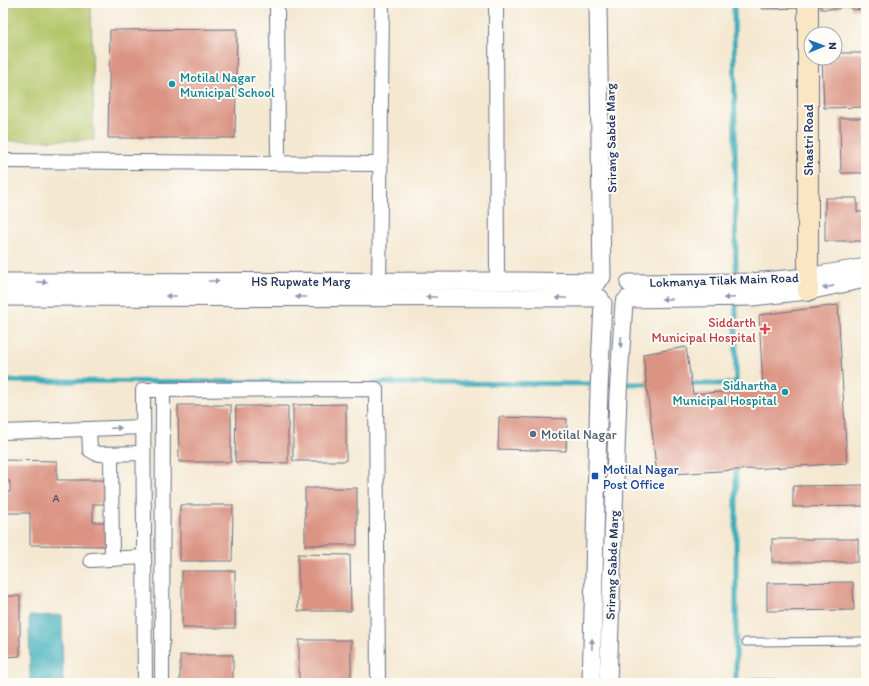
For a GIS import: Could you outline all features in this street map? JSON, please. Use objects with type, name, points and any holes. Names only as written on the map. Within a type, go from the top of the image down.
[{"type":"main road","name":"Shastri Road","points":[[808,3],[808,284]]},
{"type":"street","points":[[277,3],[278,163]]},
{"type":"street","points":[[382,3],[379,289],[520,298],[603,287],[622,275],[626,295]]},
{"type":"street","points":[[496,3],[497,281]]},
{"type":"street","points":[[598,3],[607,225]]},
{"type":"street","name":"Srirang Sabde Marg","points":[[591,683],[598,427],[603,287],[607,225],[610,3]]},
{"type":"street","points":[[3,161],[380,164]]},
{"type":"street","points":[[866,267],[866,280]]},
{"type":"street","name":"Lokmanya Tilak Main Road","points":[[808,284],[866,267]]},
{"type":"street","name":"Lokmanya Tilak Main Road","points":[[603,287],[613,306],[626,295],[752,289],[866,280]]},
{"type":"street","name":"HS Rupwate Marg","points":[[3,282],[131,289],[379,289],[497,281],[520,281],[603,287]]},
{"type":"street","points":[[520,281],[520,298]]},
{"type":"street","points":[[3,297],[131,289]]},
{"type":"street","name":"Srirang Sabde Marg","points":[[608,683],[618,389],[626,295]]},
{"type":"street","points":[[145,683],[142,390],[376,389],[378,683]]},
{"type":"street","points":[[162,683],[163,390]]},
{"type":"street","points":[[3,432],[143,427]]},
{"type":"street","points":[[598,427],[617,427]]},
{"type":"street","points":[[89,429],[90,450],[95,453],[143,453]]},
{"type":"street","points":[[111,454],[112,559]]},
{"type":"street","points":[[143,483],[163,482]]},
{"type":"street","points":[[596,501],[614,502]]},
{"type":"street","points":[[91,560],[144,557]]},
{"type":"street","points":[[145,626],[162,626]]},
{"type":"lane","points":[[746,642],[866,641]]},
{"type":"green space","points":[[3,3],[91,3],[94,140],[3,141]]},
{"type":"water","points":[[62,615],[63,683],[30,683],[29,616]]},
{"type":"building","points":[[762,3],[800,3],[800,8],[762,9]]},
{"type":"building","points":[[821,3],[863,3],[863,10],[851,9],[851,5],[839,5],[839,9],[821,9]]},
{"type":"building","name":"Motilal Nagar Municipal School","points":[[237,29],[235,138],[108,138],[110,30]]},
{"type":"building","points":[[843,53],[866,53],[866,107],[824,108],[822,66],[843,66]]},
{"type":"building","points":[[840,118],[866,118],[866,173],[841,173]]},
{"type":"building","points":[[825,198],[857,198],[857,212],[866,212],[866,241],[825,241]]},
{"type":"building","name":"Sidhartha Municipal Hospital","points":[[838,305],[847,463],[657,475],[643,354],[686,347],[693,394],[763,389],[759,315]]},
{"type":"building","points":[[346,404],[346,461],[293,461],[293,405]]},
{"type":"building","points":[[178,405],[231,405],[231,462],[179,462]]},
{"type":"building","points":[[236,406],[288,406],[288,463],[235,462]]},
{"type":"building","name":"Motilal Nagar","points":[[499,417],[567,419],[566,451],[498,449]]},
{"type":"building","points":[[3,460],[57,461],[57,480],[109,480],[108,504],[93,504],[93,522],[107,522],[107,546],[30,545],[30,513],[3,513],[3,492],[10,492],[10,481],[3,481]]},
{"type":"building","points":[[866,485],[866,506],[793,507],[793,486]]},
{"type":"building","points":[[305,488],[357,488],[357,545],[305,545]]},
{"type":"building","points":[[180,505],[233,505],[232,561],[180,561]]},
{"type":"building","points":[[772,539],[858,539],[858,562],[772,562]]},
{"type":"building","points":[[298,554],[350,555],[351,611],[298,611]]},
{"type":"building","points":[[182,571],[235,571],[235,628],[182,628]]},
{"type":"building","points":[[853,582],[854,610],[767,611],[767,583]]},
{"type":"building","points":[[3,596],[20,596],[20,656],[3,657]]},
{"type":"building","points":[[299,640],[351,640],[351,683],[299,683]]},
{"type":"building","points":[[180,655],[233,655],[233,683],[180,683]]},
{"type":"building","points":[[749,679],[777,679],[777,683],[749,683]]},
{"type":"waterway","points":[[734,3],[736,280]]},
{"type":"waterway","points":[[736,300],[736,396]]},
{"type":"waterway","points":[[3,381],[313,382]]},
{"type":"waterway","points":[[373,383],[653,384]]},
{"type":"waterway","points":[[685,384],[736,384]]},
{"type":"waterway","points":[[736,464],[736,683]]},
{"type":"place","name":"Motilal Nagar Municipal School","points":[[172,84]]},
{"type":"place","name":"Siddarth Municipal Hospital","points":[[765,329]]},
{"type":"place","name":"Sidhartha Municipal Hospital","points":[[785,392]]},
{"type":"place","name":"Motilal Nagar","points":[[533,434]]},
{"type":"place","name":"Motilal Nagar Post Office","points":[[595,476]]}]
